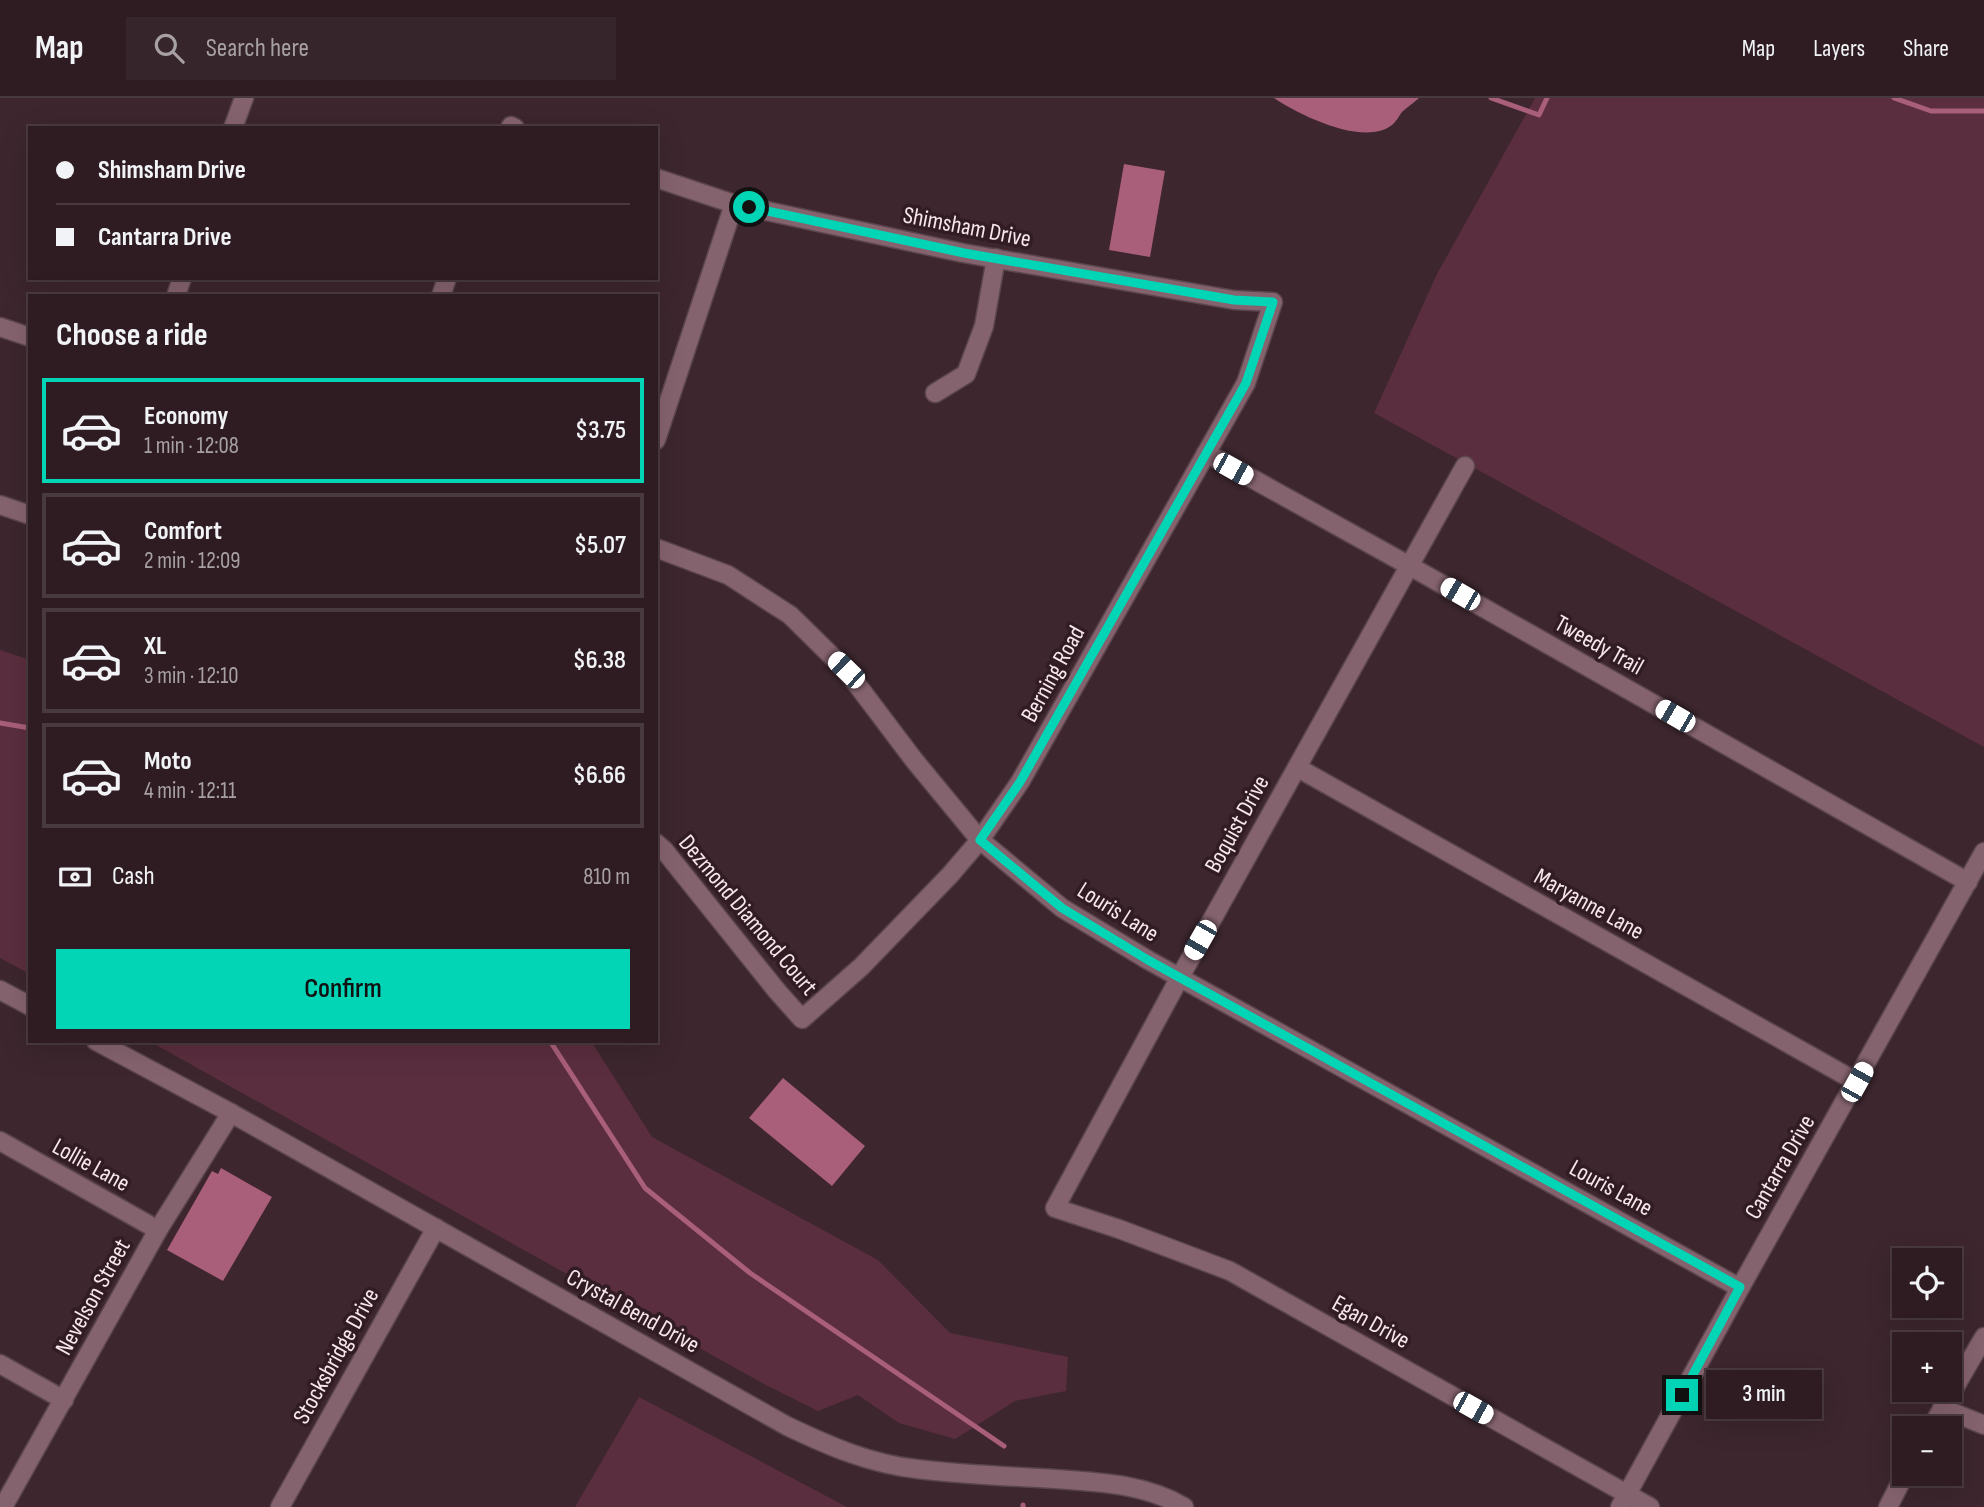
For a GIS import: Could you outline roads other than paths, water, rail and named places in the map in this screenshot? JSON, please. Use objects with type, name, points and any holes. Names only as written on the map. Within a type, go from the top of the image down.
[{"type":"street","points":[[234,126],[244,98]]},
{"type":"street","name":"Shimsham Drive","points":[[658,179],[734,204],[996,258],[1234,300],[1273,302]]},
{"type":"street","points":[[658,434],[734,204]]},
{"type":"street","points":[[935,393],[966,374],[984,326],[996,258]]},
{"type":"street","name":"Berning Road","points":[[801,1018],[861,967],[950,875],[980,840],[1020,782],[1246,383],[1273,302]]},
{"type":"street","points":[[0,327],[28,336]]},
{"type":"street","name":"Tweedy Trail","points":[[1206,453],[1968,881]]},
{"type":"street","name":"Boquist Drive","points":[[1055,1208],[1180,977],[1465,466]]},
{"type":"street","points":[[0,505],[28,514]]},
{"type":"street","name":"Louris Lane","points":[[658,549],[728,575],[790,615],[846,670],[980,840],[1062,908],[1180,977],[1740,1287]]},
{"type":"street","name":"Maryanne Lane","points":[[1298,768],[1857,1082]]},
{"type":"street","name":"Dezmond Diamond Court","points":[[658,845],[801,1018]]},
{"type":"street","name":"Cantarra Drive","points":[[1624,1501],[1740,1287],[1984,852]]},
{"type":"street","points":[[0,990],[28,1005]]},
{"type":"street","name":"Crystal Bend Drive","points":[[100,1043],[232,1113],[787,1426],[835,1448],[873,1461],[917,1469],[1088,1481],[1134,1488],[1184,1507]]},
{"type":"street","name":"Nevelson Street","points":[[3,1507],[158,1230],[232,1113]]},
{"type":"street","name":"Lollie Lane","points":[[0,1141],[158,1230]]},
{"type":"street","name":"Egan Drive","points":[[1055,1208],[1230,1271],[1624,1501],[1650,1507]]},
{"type":"street","name":"Stocksbridge Drive","points":[[280,1507],[436,1228]]},
{"type":"street","points":[[1938,1416],[1984,1337]]},
{"type":"street","points":[[0,1364],[64,1401]]},
{"type":"street","points":[[1942,1408],[1984,1425]]},
{"type":"street","points":[[1888,1507],[1899,1486]]},
{"type":"waterway","points":[[1491,98],[1539,115],[1547,98]]},
{"type":"waterway","points":[[1894,98],[1931,111],[1984,111]]},
{"type":"waterway","points":[[0,723],[28,728]]},
{"type":"waterway","points":[[551,1043],[645,1188],[750,1273],[1004,1446]]}]
